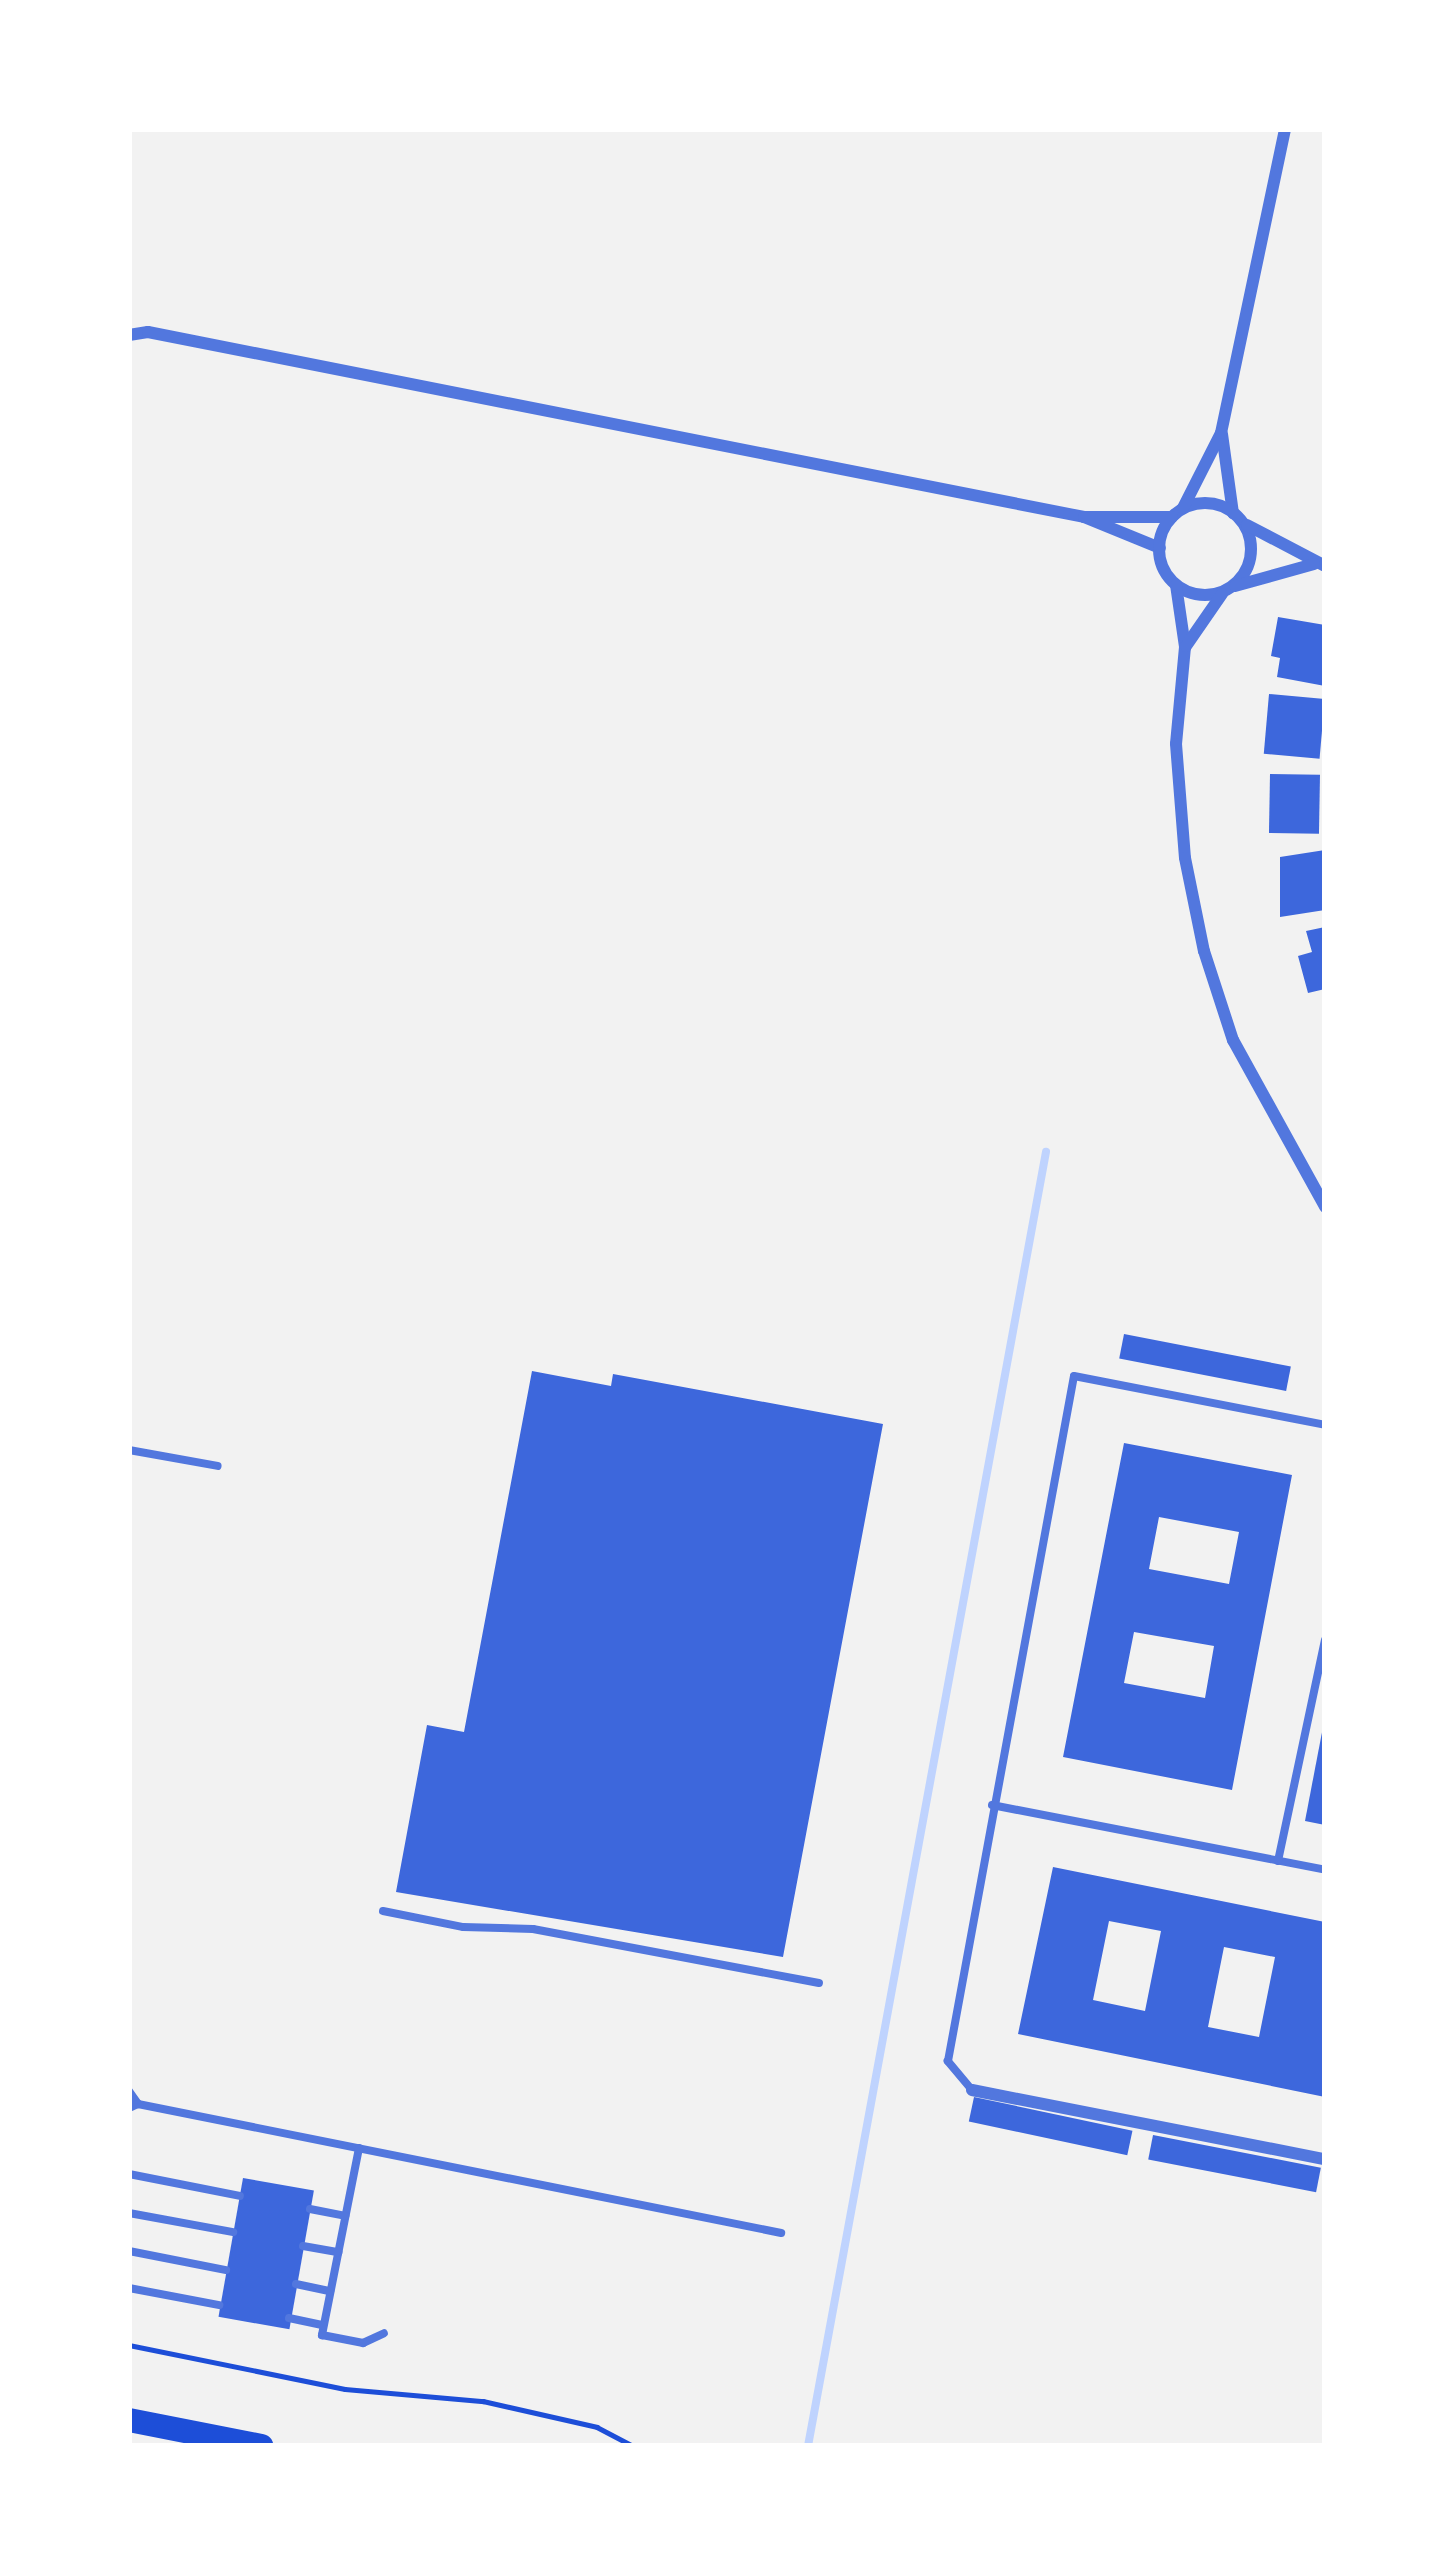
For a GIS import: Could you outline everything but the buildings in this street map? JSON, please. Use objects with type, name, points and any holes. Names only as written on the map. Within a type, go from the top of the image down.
[{"type":"highway","points":[[129,2420],[261,2446]]},
{"type":"street","points":[[1160,548],[1222,433],[1285,129]]},
{"type":"street","points":[[129,320],[148,332]]},
{"type":"street","points":[[129,335],[148,332],[1084,517],[1160,548],[1176,585],[1185,647],[1176,744],[1184,858],[1204,951],[1233,1040],[1325,1208]]},
{"type":"street","points":[[1185,647],[1251,556],[1237,517],[1222,433]]},
{"type":"street","points":[[1084,517],[1178,513],[1219,505],[1320,565]]},
{"type":"street","points":[[1176,585],[1208,596],[1320,565]]},
{"type":"street","points":[[971,2090],[1325,2159]]},
{"type":"lane","points":[[971,2090],[948,2062],[1073,1376],[1325,1425]]},
{"type":"lane","points":[[129,1450],[218,1466]]},
{"type":"lane","points":[[1279,1861],[1325,1640]]},
{"type":"lane","points":[[992,1805],[1325,1870]]},
{"type":"lane","points":[[383,1912],[464,1927],[532,1929],[819,1983]]},
{"type":"lane","points":[[129,2091],[134,2106],[781,2233]]},
{"type":"lane","points":[[322,2330],[359,2148]]},
{"type":"lane","points":[[129,2174],[240,2196]]},
{"type":"lane","points":[[310,2209],[345,2216]]},
{"type":"lane","points":[[129,2213],[233,2232]]},
{"type":"lane","points":[[303,2246],[338,2252]]},
{"type":"lane","points":[[129,2251],[226,2270]]},
{"type":"lane","points":[[296,2284],[330,2291]]},
{"type":"lane","points":[[129,2288],[219,2305]]},
{"type":"lane","points":[[290,2318],[363,2343],[384,2333]]},
{"type":"path","points":[[129,2345],[345,2389],[484,2401],[597,2427],[633,2446]]},
{"type":"waterway","points":[[808,2446],[1046,1152]]}]
